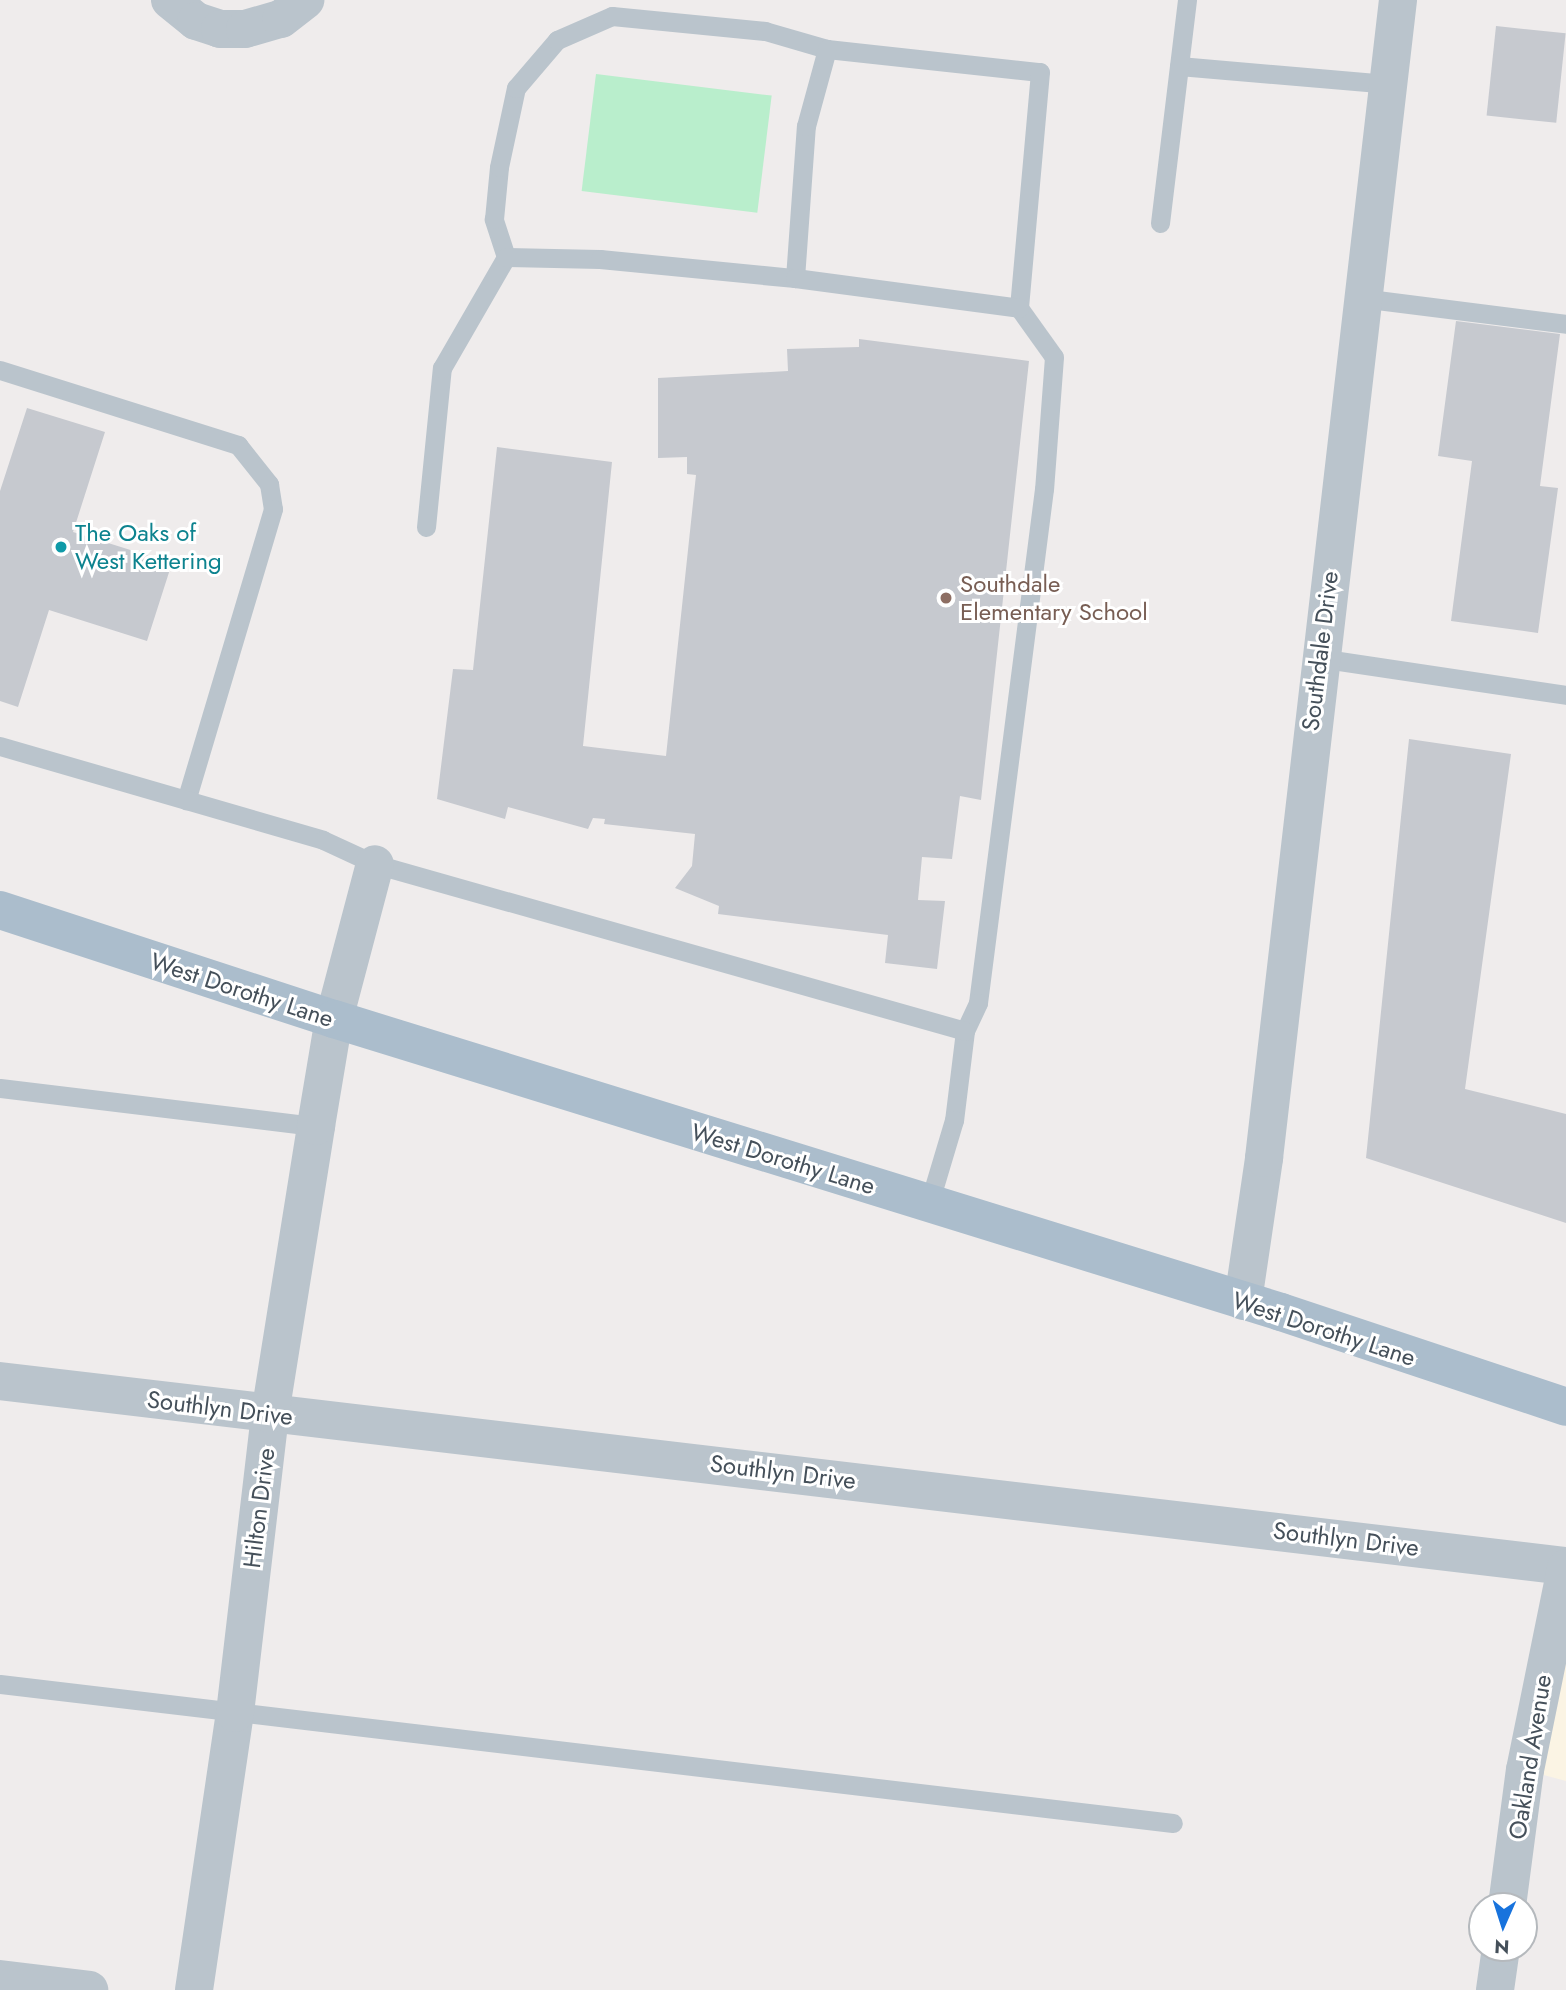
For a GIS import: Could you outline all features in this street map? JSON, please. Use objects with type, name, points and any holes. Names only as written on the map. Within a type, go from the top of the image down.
[{"type":"main road","name":"West Dorothy Lane","points":[[0,910],[334,1019],[1243,1301],[1566,1408]]},
{"type":"street","points":[[170,0],[195,21],[220,29],[245,29],[281,19],[304,0]]},
{"type":"street","name":"Southdale Drive","points":[[1243,1301],[1264,1158],[1319,658],[1398,0]]},
{"type":"street","name":"Hilton Drive","points":[[194,1990],[235,1713],[270,1414],[316,1126],[334,1019],[375,864]]},
{"type":"street","name":"Southlyn Drive","points":[[0,1381],[1566,1567]]},
{"type":"street","name":"Oakland Avenue","points":[[1509,1892],[1525,1770],[1566,1567]]},
{"type":"street","points":[[1495,1990],[1499,1962]]},
{"type":"street","points":[[0,1979],[89,1990]]},
{"type":"lane","points":[[1160,223],[1187,0]]},
{"type":"lane","points":[[426,527],[442,368],[506,257],[494,219],[499,167],[516,88],[557,40],[612,16],[765,32],[827,49],[1040,72],[1019,308],[1054,357],[1044,489],[978,1003],[965,1031],[954,1120],[929,1204]]},
{"type":"lane","points":[[795,278],[806,126],[827,49]]},
{"type":"lane","points":[[1179,66],[1387,84]]},
{"type":"lane","points":[[506,257],[600,259],[795,278],[1019,308]]},
{"type":"lane","points":[[1361,298],[1566,324]]},
{"type":"lane","points":[[0,370],[238,444],[268,484],[273,509],[186,800]]},
{"type":"lane","points":[[1319,658],[1566,695]]},
{"type":"lane","points":[[0,746],[323,840],[375,864],[965,1031]]},
{"type":"lane","points":[[0,1088],[316,1126]]},
{"type":"lane","points":[[0,1684],[1173,1823]]},
{"type":"shaded area","points":[[1566,1608],[1566,1781],[1525,1770]]},
{"type":"green space","points":[[596,74],[772,96],[757,213],[582,191]]},
{"type":"building","points":[[1496,26],[1566,33],[1556,123],[1487,116]]},
{"type":"building","points":[[1456,321],[1560,334],[1540,486],[1558,488],[1538,633],[1451,621],[1472,461],[1438,456]]},
{"type":"building","name":"Southdale Elementary School","points":[[859,339],[1029,361],[981,800],[960,796],[952,859],[922,857],[918,900],[945,901],[937,969],[885,963],[888,935],[718,914],[719,906],[675,888],[692,866],[695,834],[604,824],[605,819],[593,818],[588,829],[508,807],[505,819],[437,799],[453,669],[473,670],[497,447],[612,462],[583,746],[666,756],[696,475],[687,474],[687,457],[658,458],[658,378],[788,371],[787,349],[859,347]]},
{"type":"building","name":"The Oaks of West Kettering","points":[[27,408],[105,432],[73,532],[172,563],[147,641],[49,610],[18,707],[0,701],[0,491]]},
{"type":"building","points":[[1409,739],[1511,754],[1465,1089],[1566,1114],[1566,1223],[1366,1158]]},
{"type":"place","name":"The Oaks of West Kettering","points":[[61,547]]},
{"type":"place","name":"Southdale Elementary School","points":[[946,598]]}]
